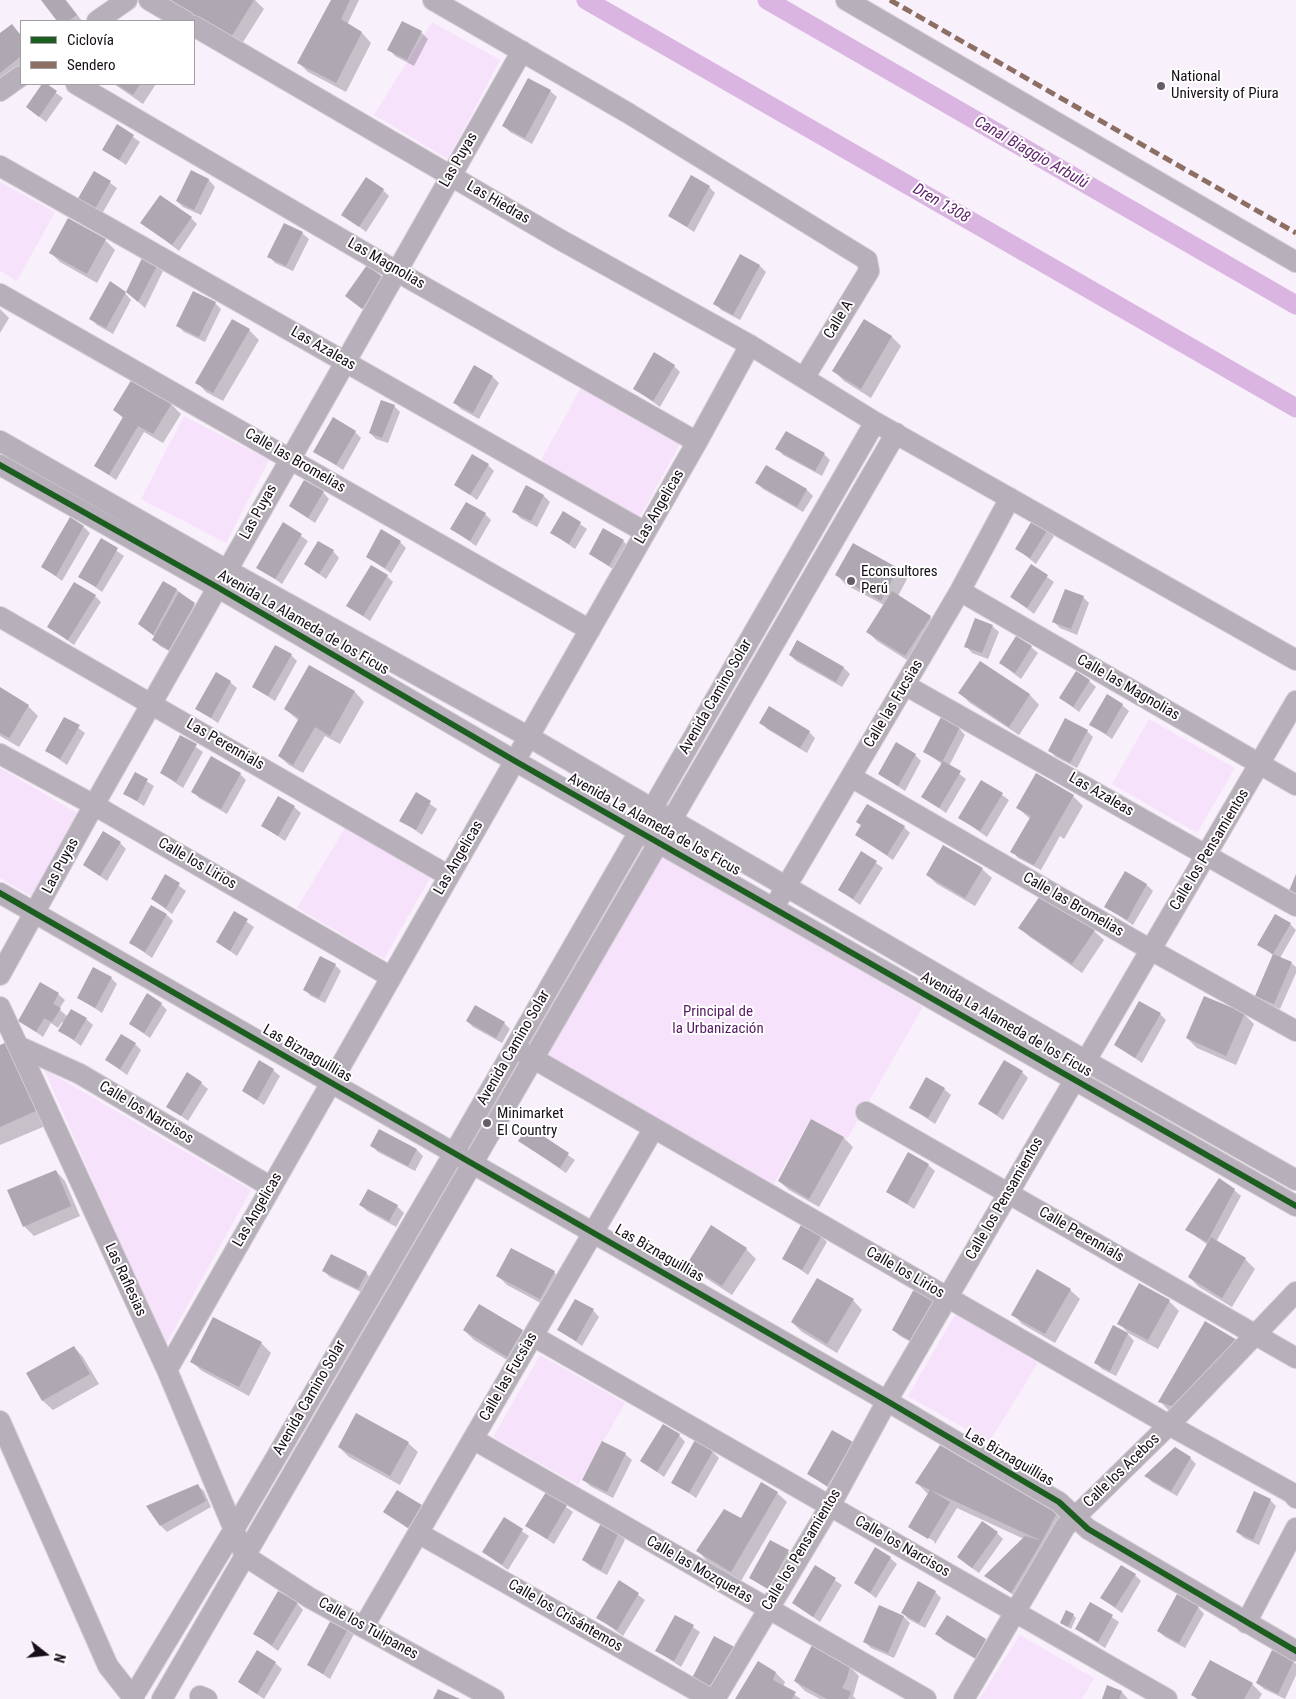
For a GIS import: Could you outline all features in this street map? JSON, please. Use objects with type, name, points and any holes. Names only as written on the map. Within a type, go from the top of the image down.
[{"type":"street","points":[[98,20],[127,0]]},
{"type":"street","points":[[149,0],[183,20]]},
{"type":"street","points":[[433,0],[522,51]]},
{"type":"street","points":[[846,0],[1296,262]]},
{"type":"street","name":"Las Hiedras","points":[[195,27],[450,175],[750,345],[875,422],[1296,660]]},
{"type":"street","name":"Las Puyas","points":[[0,975],[344,362],[522,51]]},
{"type":"street","name":"Calle A","points":[[522,51],[636,118],[867,260],[869,271],[804,378]]},
{"type":"street","points":[[0,91],[20,77]]},
{"type":"street","name":"Las Magnolias","points":[[78,85],[396,271],[697,442]]},
{"type":"street","name":"Las Azaleas","points":[[0,166],[645,532]]},
{"type":"street","name":"Calle las Bromelias","points":[[0,294],[590,630]]},
{"type":"street","name":"Las Angelicas","points":[[167,1370],[697,442],[750,345]]},
{"type":"street","name":"Avenida Camino Solar","points":[[133,1698],[454,1153],[875,422]]},
{"type":"street","name":"Avenida Camino Solar","points":[[162,1699],[896,433]]},
{"type":"street","name":"Avenida La Alameda de los Ficus","points":[[0,441],[515,761],[1296,1206]]},
{"type":"street","name":"Avenida La Alameda de los Ficus","points":[[0,465],[528,737],[1086,1061],[1296,1180]]},
{"type":"street","name":"Calle las Fucsias","points":[[774,907],[960,591],[1010,498]]},
{"type":"street","name":"Calle las Magnolias","points":[[960,591],[1296,784]]},
{"type":"street","name":"Las Perennials","points":[[0,617],[449,876]]},
{"type":"street","name":"Las Azaleas","points":[[905,685],[1296,906]]},
{"type":"street","name":"Calle los Pensamientos","points":[[715,1699],[830,1506],[887,1401],[1261,765],[1296,701]]},
{"type":"street","name":"Calle los Lirios","points":[[0,754],[94,805],[392,977]]},
{"type":"street","name":"Calle las Bromelias","points":[[851,777],[1151,950],[1296,1031]]},
{"type":"street","name":"Las Biznaguillias","points":[[0,893],[594,1231],[887,1401],[1059,1502],[1088,1529],[1296,1651]]},
{"type":"street","name":"Las Raflesias","points":[[0,1007],[167,1370],[245,1556]]},
{"type":"street","name":"Calle los Narcisos","points":[[18,1046],[80,1074],[271,1187]]},
{"type":"street","name":"Calle los Lirios","points":[[514,1047],[1169,1425],[1292,1493],[1296,1498]]},
{"type":"street","name":"Calle Perennials","points":[[866,1112],[1296,1358]]},
{"type":"street","name":"Calle las Fucsias","points":[[364,1626],[654,1128]]},
{"type":"street","name":"Calle los Acebos","points":[[964,1699],[1065,1527],[1169,1425],[1296,1292]]},
{"type":"street","name":"Calle los Narcisos","points":[[533,1336],[1167,1699]]},
{"type":"street","points":[[0,1421],[108,1666],[133,1698]]},
{"type":"street","name":"Calle las Mozquetas","points":[[473,1439],[926,1699]]},
{"type":"street","points":[[1246,1623],[1296,1528]]},
{"type":"street","name":"Calle los Crisántemos","points":[[418,1533],[711,1699]]},
{"type":"street","name":"Calle los Tulipanes","points":[[245,1556],[310,1598],[494,1699]]},
{"type":"green space","points":[[432,22],[500,60],[448,159],[374,115]]},
{"type":"green space","points":[[0,182],[55,212],[17,281],[0,271]]},
{"type":"green space","points":[[581,388],[680,444],[639,518],[540,462]]},
{"type":"green space","points":[[184,416],[269,460],[226,543],[141,499]]},
{"type":"green space","points":[[1149,719],[1235,768],[1197,833],[1112,784]]},
{"type":"green space","points":[[0,768],[79,814],[33,897],[0,878]]},
{"type":"green space","points":[[345,828],[430,878],[384,959],[297,908]]},
{"type":"green space","name":"Principal de la Urbanización","points":[[663,855],[923,1007],[847,1139],[811,1119],[773,1185],[546,1056]]},
{"type":"green space","points":[[44,1069],[251,1190],[165,1346]]},
{"type":"green space","points":[[956,1313],[1038,1363],[989,1442],[908,1396]]},
{"type":"green space","points":[[540,1355],[625,1403],[578,1485],[493,1437]]},
{"type":"green space","points":[[1020,1635],[1094,1678],[1082,1699],[979,1699]]},
{"type":"building","points":[[41,0],[65,0],[77,15],[70,20],[56,20]]},
{"type":"building","points":[[168,0],[254,0],[228,42]]},
{"type":"building","points":[[331,0],[350,0],[341,19],[362,32],[336,83],[297,63]]},
{"type":"building","points":[[402,21],[422,31],[407,60],[387,50]]},
{"type":"building","points":[[12,24],[20,35],[20,57],[0,73],[0,33]]},
{"type":"building","points":[[528,78],[551,90],[525,138],[502,126]]},
{"type":"building","points":[[41,85],[48,85],[57,91],[39,117],[26,107]]},
{"type":"building","points":[[118,85],[139,85],[133,95]]},
{"type":"building","points":[[117,124],[134,135],[119,160],[102,150]]},
{"type":"building","points":[[191,170],[209,179],[194,210],[176,201]]},
{"type":"building","points":[[94,171],[111,181],[93,212],[77,200]]},
{"type":"building","points":[[691,175],[710,186],[687,227],[668,216]]},
{"type":"building","points":[[366,177],[384,189],[359,227],[341,215]]},
{"type":"building","points":[[160,195],[192,217],[172,245],[140,223]]},
{"type":"building","points":[[68,218],[106,239],[87,274],[49,253]]},
{"type":"building","points":[[284,223],[303,232],[286,266],[267,257]]},
{"type":"building","points":[[740,254],[760,265],[733,315],[713,304]]},
{"type":"building","points":[[142,258],[158,264],[138,302],[126,292]]},
{"type":"building","points":[[367,265],[384,278],[362,309],[345,296]]},
{"type":"building","points":[[110,281],[126,292],[106,328],[89,319]]},
{"type":"building","points":[[193,291],[216,302],[199,337],[176,326]]},
{"type":"building","points":[[232,319],[250,329],[213,393],[195,383]]},
{"type":"building","points":[[864,319],[892,336],[861,389],[832,371]]},
{"type":"building","points":[[654,352],[675,365],[653,401],[633,389]]},
{"type":"building","points":[[474,365],[493,376],[473,413],[453,403]]},
{"type":"building","points":[[132,379],[172,403],[153,434],[138,426],[109,475],[94,466],[123,417],[113,410]]},
{"type":"building","points":[[381,400],[395,405],[382,438],[369,433]]},
{"type":"building","points":[[333,417],[356,431],[336,465],[313,452]]},
{"type":"building","points":[[786,431],[825,453],[815,471],[775,449]]},
{"type":"building","points":[[472,454],[489,464],[470,495],[454,485]]},
{"type":"building","points":[[766,465],[807,489],[797,507],[755,483]]},
{"type":"building","points":[[304,480],[324,491],[308,518],[289,506]]},
{"type":"building","points":[[526,485],[544,495],[531,521],[512,512]]},
{"type":"building","points":[[466,502],[486,513],[470,541],[450,529]]},
{"type":"building","points":[[563,511],[581,522],[569,544],[550,533]]},
{"type":"building","points":[[70,517],[84,526],[56,576],[41,567]]},
{"type":"building","points":[[1033,519],[1048,529],[1030,558],[1015,549]]},
{"type":"building","points":[[283,522],[302,534],[275,579],[256,568]]},
{"type":"building","points":[[603,528],[624,540],[609,566],[589,554]]},
{"type":"building","points":[[381,529],[401,541],[385,568],[366,557]]},
{"type":"building","points":[[101,538],[118,548],[96,587],[78,577]]},
{"type":"building","points":[[318,541],[334,550],[319,574],[304,564]]},
{"type":"building","points":[[853,543],[898,568],[881,601],[835,575]]},
{"type":"building","points":[[1031,564],[1048,575],[1027,608],[1010,597]]},
{"type":"building","points":[[371,565],[388,575],[363,616],[346,606]]},
{"type":"building","points":[[163,581],[177,589],[153,635],[138,624]]},
{"type":"building","points":[[74,582],[96,595],[68,640],[47,627]]},
{"type":"building","points":[[1065,589],[1084,596],[1071,629],[1052,622]]},
{"type":"building","points":[[892,591],[931,616],[905,656],[866,632]]},
{"type":"building","points":[[179,592],[195,603],[169,650],[152,640]]},
{"type":"building","points":[[975,618],[993,625],[982,653],[964,647]]},
{"type":"building","points":[[1016,636],[1032,646],[1015,673],[999,663]]},
{"type":"building","points":[[797,640],[844,667],[836,682],[789,655]]},
{"type":"building","points":[[275,645],[292,654],[268,696],[252,687]]},
{"type":"building","points":[[980,661],[1030,694],[1009,727],[958,693]]},
{"type":"building","points":[[309,665],[355,691],[330,736],[315,727],[293,765],[278,756],[299,718],[284,709]]},
{"type":"building","points":[[1076,671],[1090,680],[1073,707],[1059,698]]},
{"type":"building","points":[[216,672],[231,681],[211,718],[195,709]]},
{"type":"building","points":[[0,687],[29,705],[9,738],[0,733]]},
{"type":"building","points":[[1107,694],[1123,704],[1106,734],[1089,725]]},
{"type":"building","points":[[769,706],[810,731],[800,748],[759,723]]},
{"type":"building","points":[[64,717],[80,725],[60,759],[45,751]]},
{"type":"building","points":[[941,717],[960,727],[942,762],[923,752]]},
{"type":"building","points":[[1065,718],[1088,730],[1070,763],[1048,751]]},
{"type":"building","points":[[180,735],[197,744],[176,782],[160,773]]},
{"type":"building","points":[[896,742],[916,754],[898,786],[878,774]]},
{"type":"building","points":[[211,756],[241,773],[221,809],[191,792]]},
{"type":"building","points":[[943,761],[961,771],[939,808],[921,797]]},
{"type":"building","points":[[135,772],[148,779],[137,801],[123,794]]},
{"type":"building","points":[[1036,773],[1074,795],[1034,865],[1010,852],[1031,816],[1016,808]]},
{"type":"building","points":[[981,780],[1003,793],[980,831],[958,818]]},
{"type":"building","points":[[416,792],[431,801],[416,830],[399,821]]},
{"type":"building","points":[[278,796],[295,806],[278,836],[261,826]]},
{"type":"building","points":[[867,804],[905,826],[887,855],[855,835],[861,825],[856,822]]},
{"type":"building","points":[[103,831],[121,842],[100,876],[83,865]]},
{"type":"building","points":[[943,845],[983,868],[965,898],[926,875]]},
{"type":"building","points":[[861,851],[877,861],[853,899],[838,890]]},
{"type":"building","points":[[1125,871],[1147,884],[1127,920],[1104,907]]},
{"type":"building","points":[[165,874],[180,883],[166,908],[151,899]]},
{"type":"building","points":[[1296,874],[1296,894],[1289,891]]},
{"type":"building","points":[[1042,893],[1095,930],[1072,964],[1018,928]]},
{"type":"building","points":[[151,905],[167,914],[145,952],[129,943]]},
{"type":"building","points":[[234,911],[248,919],[230,951],[216,942]]},
{"type":"building","points":[[1275,914],[1291,923],[1273,954],[1257,945]]},
{"type":"building","points":[[1273,954],[1292,962],[1274,1004],[1255,996]]},
{"type":"building","points":[[320,956],[336,964],[319,998],[303,990]]},
{"type":"building","points":[[93,967],[112,977],[95,1008],[77,998]]},
{"type":"building","points":[[40,982],[59,993],[53,1004],[61,1008],[52,1022],[44,1018],[36,1032],[18,1021]]},
{"type":"building","points":[[147,993],[162,1003],[144,1033],[129,1024]]},
{"type":"building","points":[[1204,996],[1245,1013],[1226,1056],[1186,1038]]},
{"type":"building","points":[[1139,1001],[1161,1013],[1135,1058],[1114,1045]]},
{"type":"building","points":[[475,1005],[505,1022],[496,1038],[466,1021]]},
{"type":"building","points":[[71,1009],[87,1018],[74,1040],[58,1031]]},
{"type":"building","points":[[121,1034],[136,1043],[120,1069],[105,1060]]},
{"type":"building","points":[[9,1041],[38,1110],[0,1127],[0,1045]]},
{"type":"building","points":[[259,1060],[274,1069],[257,1100],[242,1091]]},
{"type":"building","points":[[1004,1060],[1023,1071],[997,1115],[978,1104]]},
{"type":"building","points":[[187,1072],[202,1082],[181,1116],[166,1107]]},
{"type":"building","points":[[926,1077],[945,1088],[928,1118],[909,1108]]},
{"type":"building","points":[[811,1119],[844,1137],[809,1199],[778,1181]]},
{"type":"building","points":[[528,1126],[569,1153],[560,1168],[518,1141]]},
{"type":"building","points":[[379,1129],[417,1149],[408,1166],[370,1146]]},
{"type":"building","points":[[908,1152],[929,1164],[907,1204],[886,1192]]},
{"type":"building","points":[[56,1170],[71,1206],[23,1227],[7,1190]]},
{"type":"building","points":[[1219,1178],[1235,1189],[1207,1242],[1185,1230]]},
{"type":"building","points":[[368,1189],[398,1205],[389,1221],[359,1205]]},
{"type":"building","points":[[802,1223],[822,1235],[802,1270],[782,1259]]},
{"type":"building","points":[[711,1225],[747,1248],[722,1286],[687,1264]]},
{"type":"building","points":[[1211,1237],[1246,1258],[1222,1298],[1188,1277]]},
{"type":"building","points":[[511,1248],[555,1271],[540,1299],[496,1276]]},
{"type":"building","points":[[331,1254],[367,1272],[358,1289],[322,1271]]},
{"type":"building","points":[[1037,1269],[1071,1289],[1045,1334],[1011,1315]]},
{"type":"building","points":[[817,1278],[854,1299],[827,1344],[791,1322]]},
{"type":"building","points":[[1139,1283],[1170,1300],[1148,1340],[1117,1324]]},
{"type":"building","points":[[914,1289],[939,1303],[916,1344],[892,1330]]},
{"type":"building","points":[[575,1299],[594,1309],[576,1341],[557,1330]]},
{"type":"building","points":[[479,1304],[523,1330],[507,1357],[463,1330]]},
{"type":"building","points":[[213,1317],[262,1342],[239,1387],[190,1362]]},
{"type":"building","points":[[1205,1321],[1237,1340],[1172,1406],[1158,1402]]},
{"type":"building","points":[[1113,1325],[1128,1333],[1110,1371],[1094,1363]]},
{"type":"building","points":[[74,1346],[90,1374],[42,1401],[26,1373]]},
{"type":"building","points":[[356,1413],[409,1442],[390,1476],[338,1447]]},
{"type":"building","points":[[663,1424],[680,1434],[657,1472],[640,1461]]},
{"type":"building","points":[[832,1430],[853,1442],[827,1486],[807,1474]]},
{"type":"building","points":[[695,1440],[713,1451],[689,1493],[671,1483]]},
{"type":"building","points":[[602,1441],[626,1453],[607,1492],[582,1480]]},
{"type":"building","points":[[940,1445],[1057,1513],[1042,1541],[915,1483]]},
{"type":"building","points":[[1175,1447],[1191,1457],[1171,1491],[1144,1476]]},
{"type":"building","points":[[761,1482],[778,1492],[731,1572],[696,1551],[724,1509],[741,1518]]},
{"type":"building","points":[[198,1484],[206,1501],[160,1526],[146,1506]]},
{"type":"building","points":[[397,1490],[422,1505],[408,1528],[383,1512]]},
{"type":"building","points":[[930,1490],[950,1502],[928,1539],[908,1527]]},
{"type":"building","points":[[1254,1491],[1271,1499],[1253,1540],[1236,1532]]},
{"type":"building","points":[[546,1492],[567,1505],[547,1539],[525,1526]]},
{"type":"building","points":[[504,1517],[523,1529],[502,1565],[482,1552]]},
{"type":"building","points":[[982,1521],[998,1532],[972,1568],[957,1557]]},
{"type":"building","points":[[601,1523],[619,1532],[601,1570],[582,1560]]},
{"type":"building","points":[[1025,1536],[1042,1541],[1011,1593],[984,1576]]},
{"type":"building","points":[[770,1540],[789,1550],[768,1589],[749,1578]]},
{"type":"building","points":[[875,1547],[891,1557],[870,1593],[854,1583]]},
{"type":"building","points":[[815,1565],[836,1578],[813,1617],[792,1603]]},
{"type":"building","points":[[1121,1565],[1136,1574],[1115,1607],[1100,1598]]},
{"type":"building","points":[[619,1580],[639,1593],[617,1630],[596,1618]]},
{"type":"building","points":[[918,1581],[936,1591],[919,1623],[901,1613]]},
{"type":"building","points":[[278,1591],[298,1602],[272,1645],[253,1634]]},
{"type":"building","points":[[1177,1594],[1199,1606],[1179,1643],[1157,1631]]},
{"type":"building","points":[[1090,1602],[1113,1615],[1098,1642],[1075,1629]]},
{"type":"building","points":[[879,1605],[904,1616],[888,1653],[863,1642]]},
{"type":"building","points":[[1066,1610],[1074,1614],[1068,1627],[1060,1623]]},
{"type":"building","points":[[675,1615],[694,1625],[674,1661],[655,1651]]},
{"type":"building","points":[[947,1615],[986,1639],[975,1658],[935,1634]]},
{"type":"building","points":[[332,1618],[349,1627],[323,1674],[307,1665]]},
{"type":"building","points":[[714,1636],[738,1649],[716,1691],[692,1678]]},
{"type":"building","points":[[812,1645],[850,1665],[842,1688],[851,1692],[848,1699],[827,1699],[794,1681]]},
{"type":"building","points":[[257,1650],[276,1662],[257,1694],[238,1682]]},
{"type":"building","points":[[1272,1650],[1294,1660],[1278,1694],[1256,1683]]},
{"type":"building","points":[[1210,1660],[1253,1683],[1244,1699],[1198,1699],[1191,1695]]},
{"type":"building","points":[[758,1661],[776,1672],[773,1680],[796,1692],[792,1699],[735,1699]]},
{"type":"building","points":[[1107,1685],[1122,1691],[1119,1699],[1102,1699]]},
{"type":"building","points":[[438,1689],[460,1699],[433,1699]]},
{"type":"waterway","name":"Dren 1308","points":[[586,0],[1296,408]]},
{"type":"waterway","name":"Canal Biaggio Arbulú","points":[[767,0],[1296,305]]},
{"type":"marked path","points":[[890,0],[1296,233]]},
{"type":"cycle path","points":[[0,465],[217,587],[515,761],[1296,1206]]},
{"type":"cycle path","points":[[0,893],[887,1401],[1059,1502],[1088,1529],[1296,1651]]},
{"type":"place","name":"National University of Piura","points":[[1161,86]]},
{"type":"place","name":"Econsultores Perú","points":[[851,581]]},
{"type":"place","name":"Minimarket El Country","points":[[487,1123]]}]
